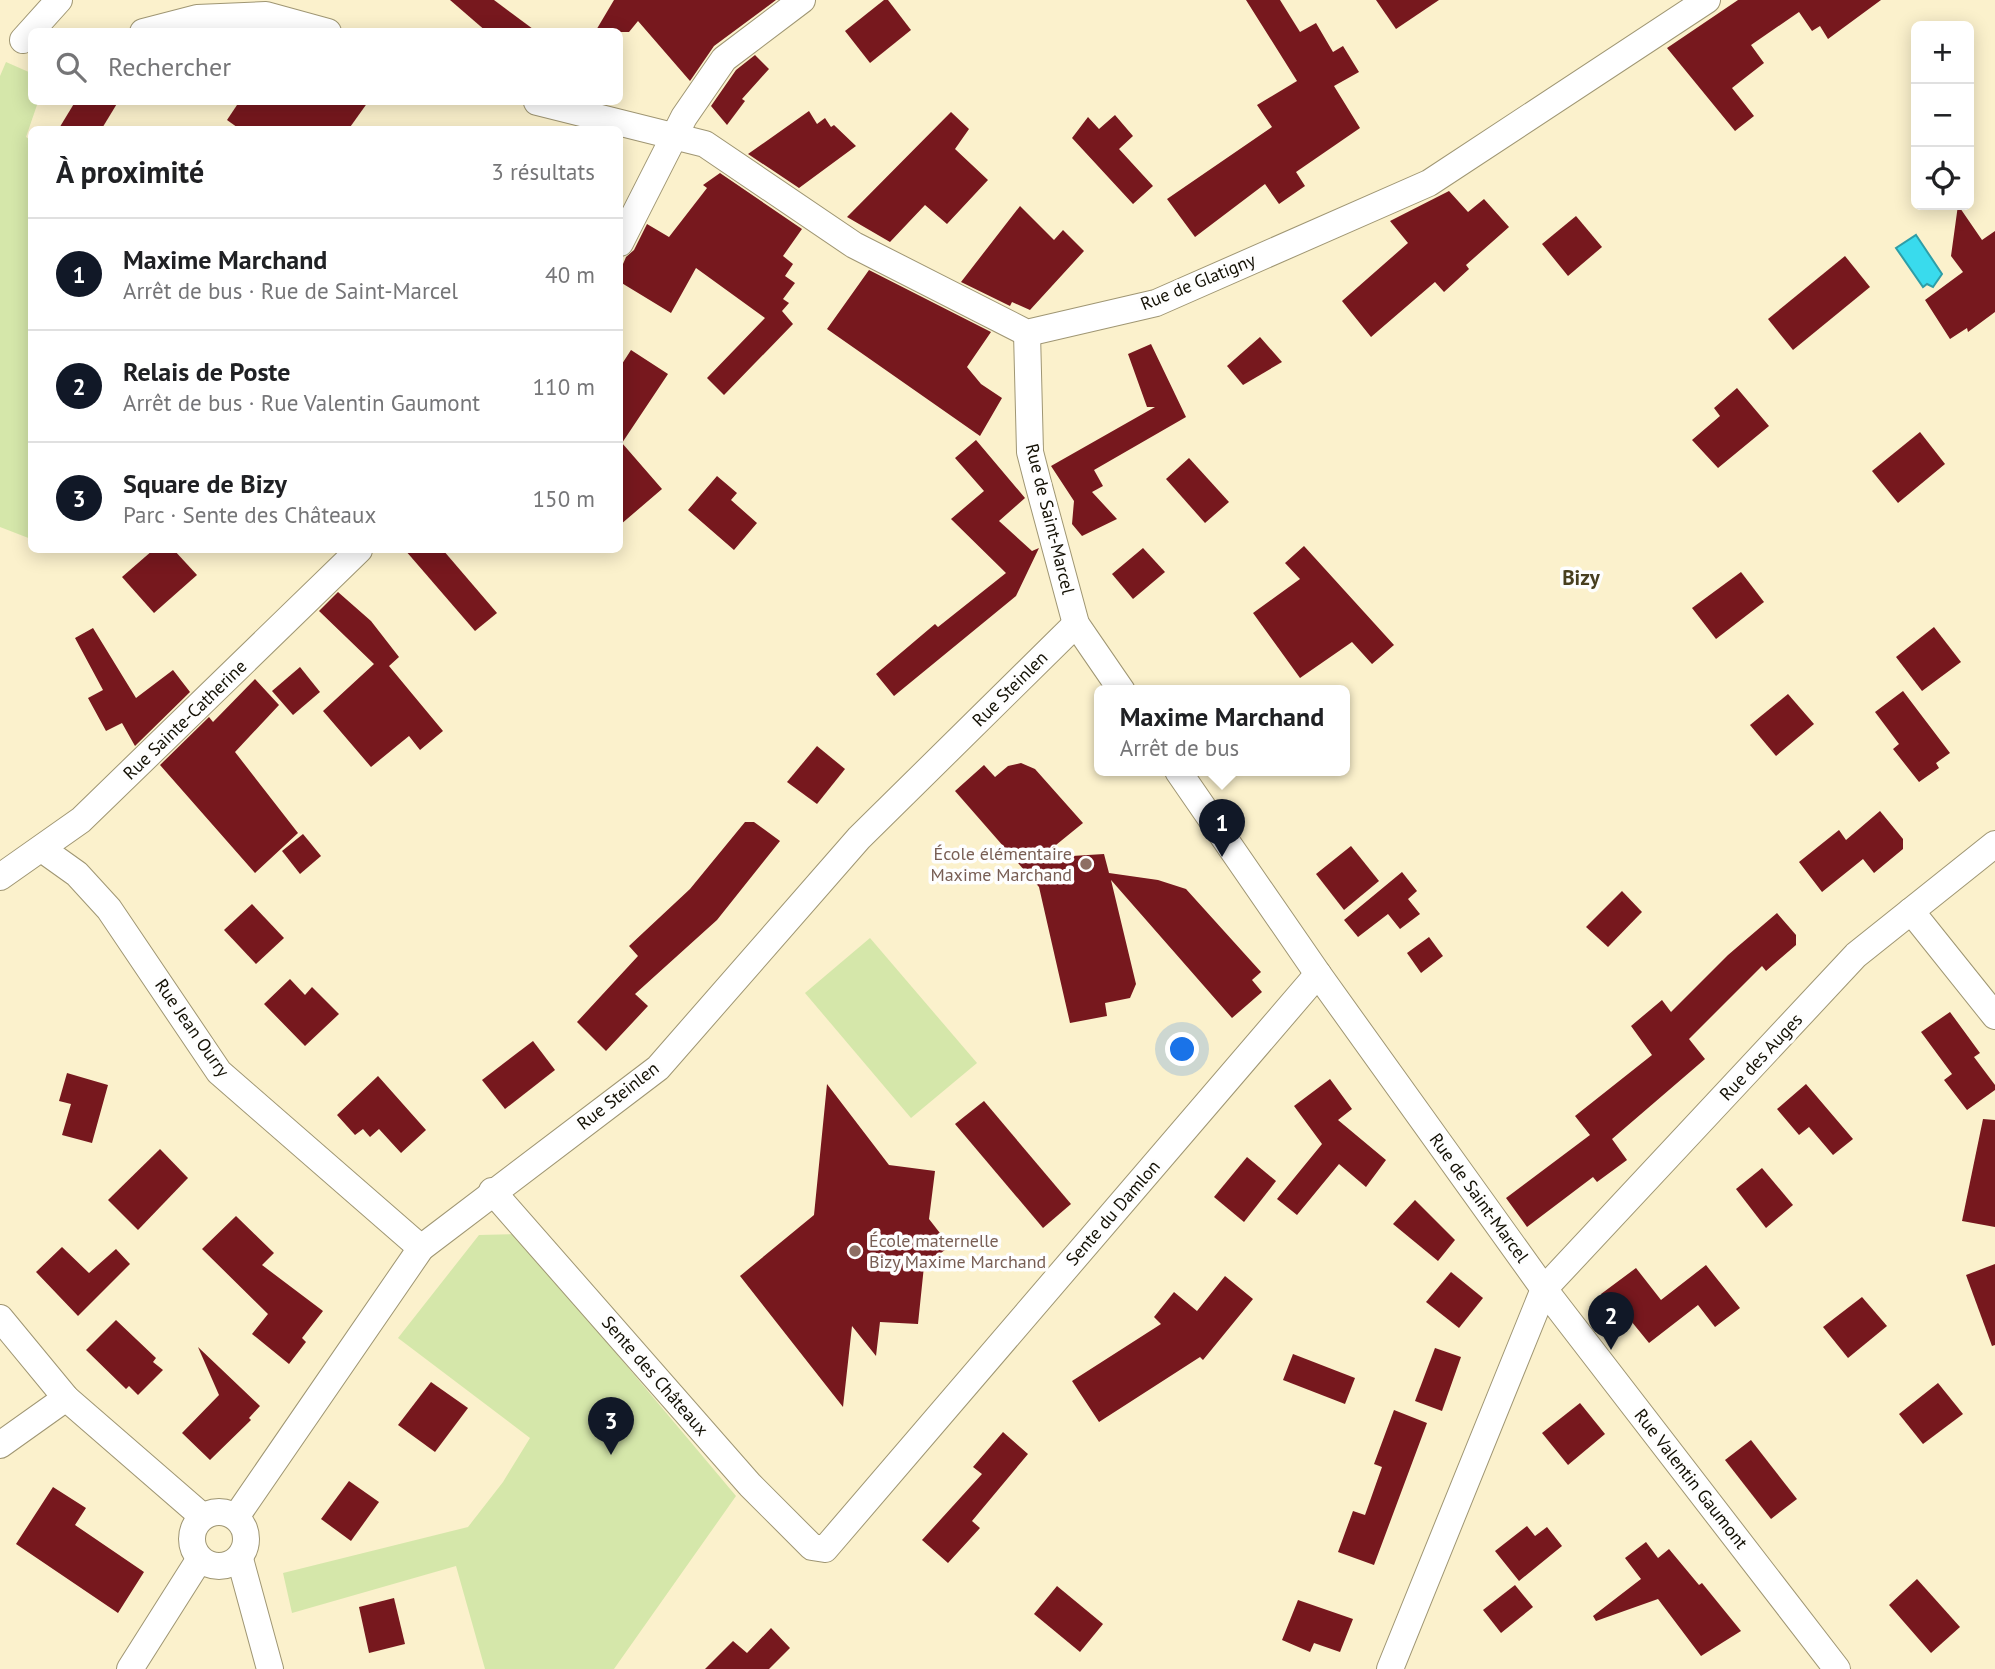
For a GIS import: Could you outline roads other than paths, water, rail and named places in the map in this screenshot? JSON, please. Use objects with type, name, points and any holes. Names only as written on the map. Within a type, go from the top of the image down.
[{"type":"street","points":[[30,28],[59,0]]},
{"type":"street","points":[[623,237],[684,117],[724,59],[802,0]]},
{"type":"street","name":"Rue de Glatigny","points":[[1027,333],[1156,303],[1429,183],[1707,0]]},
{"type":"street","points":[[158,28],[197,18],[267,15],[313,28]]},
{"type":"street","points":[[549,105],[705,144],[854,245],[1027,333]]},
{"type":"street","name":"Rue de Saint-Marcel","points":[[1027,333],[1030,452],[1076,624],[1118,685]]},
{"type":"street","name":"Rue Sainte-Catherine","points":[[0,877],[81,820],[176,731],[356,553]]},
{"type":"street","name":"Rue Steinlen","points":[[236,1517],[421,1248],[492,1191],[658,1068],[859,838],[1076,624]]},
{"type":"street","name":"Rue de Saint-Marcel","points":[[1181,776],[1318,974],[1544,1289]]},
{"type":"street","name":"Rue des Auges","points":[[1544,1289],[1856,955],[1995,844]]},
{"type":"street","name":"Rue Jean Ourry","points":[[42,849],[77,874],[109,909],[219,1072],[421,1248]]},
{"type":"street","points":[[1912,911],[1995,1016]]},
{"type":"street","name":"Sente du Damlon","points":[[825,1549],[1318,974]]},
{"type":"street","name":"Sente des Châteaux","points":[[492,1191],[750,1485],[812,1547],[825,1549]]},
{"type":"street","points":[[1390,1669],[1544,1289]]},
{"type":"street","name":"Rue Valentin Gaumont","points":[[1544,1289],[1838,1669]]},
{"type":"street","points":[[0,1318],[66,1398],[202,1516]]},
{"type":"street","points":[[0,1445],[66,1398]]},
{"type":"street","points":[[240,1559],[220,1568],[199,1560],[190,1538],[202,1516],[220,1511],[236,1517],[247,1537],[240,1559],[270,1669]]},
{"type":"street","points":[[130,1669],[199,1560]]},
{"type":"water","points":[[1916,235],[1942,274],[1933,287],[1927,284],[1923,287],[1896,248]]},
{"type":"place","name":"Maxime Marchand","points":[[1222,857]]},
{"type":"place","name":"École élémentaire Maxime Marchand","points":[[1086,864]]},
{"type":"place","name":"École maternelle Bizy Maxime Marchand","points":[[855,1251]]},
{"type":"place","name":"Relais de Poste","points":[[1611,1350]]},
{"type":"place","name":"Square de Bizy","points":[[611,1455]]},
{"type":"district","name":"Bizy","points":[[1581,578]]}]
